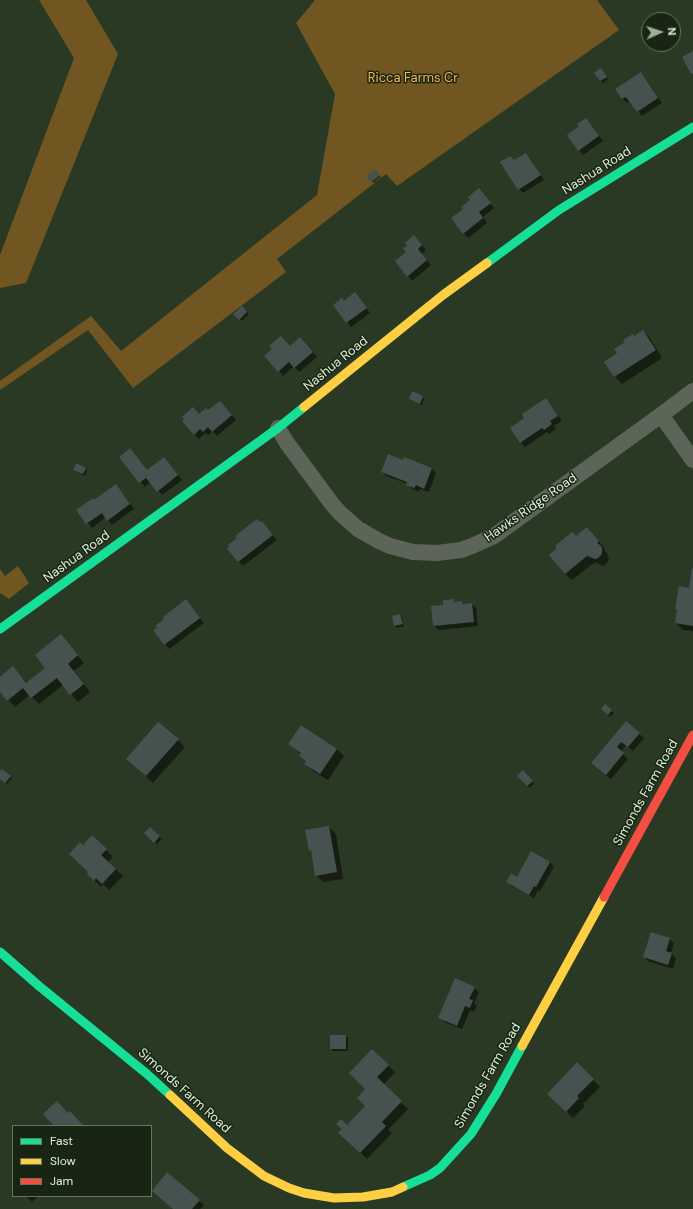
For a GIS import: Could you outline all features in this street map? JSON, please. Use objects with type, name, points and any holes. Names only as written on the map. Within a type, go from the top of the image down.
[{"type":"street","name":"Nashua Road","points":[[1,625],[278,428],[444,295],[520,238],[559,210],[693,127]]},
{"type":"street","name":"Hawks Ridge Road","points":[[278,428],[287,443],[332,504],[358,529],[379,542],[413,552],[449,552],[472,546],[494,536],[693,391]]},
{"type":"street","points":[[661,415],[693,460]]},
{"type":"street","name":"Simonds Farm Road","points":[[0,952],[39,986],[147,1074],[227,1148],[264,1176],[289,1188],[304,1193],[334,1198],[363,1197],[392,1192],[417,1182],[440,1168],[453,1155],[475,1128],[496,1094],[693,735]]},
{"type":"green space","points":[[39,0],[86,0],[118,54],[26,283],[0,288],[0,255],[74,58]]},
{"type":"green space","name":"Ricca Farms Cr","points":[[315,0],[597,0],[619,30],[397,186],[386,174],[277,259],[286,272],[133,388],[88,330],[0,390],[0,381],[91,316],[121,351],[317,195],[335,94],[296,23]]},
{"type":"green space","points":[[18,566],[29,583],[9,599],[0,593],[0,569],[5,576]]},
{"type":"building","points":[[693,51],[693,73],[691,74],[682,57]]},
{"type":"building","points":[[601,68],[607,77],[600,81],[594,73]]},
{"type":"building","points":[[641,72],[658,98],[637,112],[626,97],[622,99],[615,89]]},
{"type":"building","points":[[586,118],[599,136],[578,151],[567,135],[579,126],[577,124]]},
{"type":"building","points":[[526,153],[541,175],[518,190],[500,162],[510,156],[514,160]]},
{"type":"building","points":[[375,169],[380,175],[371,182],[366,176]]},
{"type":"building","points":[[479,188],[491,203],[479,212],[483,218],[463,234],[451,218],[463,209],[461,207],[470,200],[468,197]]},
{"type":"building","points":[[414,235],[422,245],[418,249],[427,260],[407,277],[395,261],[406,252],[403,248],[407,246],[405,243]]},
{"type":"building","points":[[355,292],[367,308],[346,323],[333,305],[342,298],[344,301]]},
{"type":"building","points":[[242,306],[247,312],[239,320],[233,314]]},
{"type":"building","points":[[643,330],[656,350],[614,377],[604,362],[617,353],[614,349],[625,342],[623,340],[633,334],[634,336]]},
{"type":"building","points":[[281,336],[290,346],[300,337],[313,352],[294,368],[289,362],[278,372],[264,356],[272,349],[269,346]]},
{"type":"building","points":[[412,391],[423,396],[420,404],[409,399]]},
{"type":"building","points":[[546,398],[558,416],[550,421],[552,424],[544,430],[542,428],[520,443],[510,428],[524,418],[522,414]]},
{"type":"building","points":[[220,401],[232,415],[212,432],[208,427],[203,432],[200,429],[194,435],[182,421],[184,419],[182,417],[193,407],[199,414],[206,408],[208,410]]},
{"type":"building","points":[[130,448],[147,470],[164,457],[178,475],[157,492],[146,478],[139,483],[119,457]]},
{"type":"building","points":[[388,454],[403,460],[404,457],[432,468],[424,489],[416,485],[414,488],[406,485],[407,482],[381,472]]},
{"type":"building","points":[[76,463],[86,468],[83,474],[73,470]]},
{"type":"building","points":[[116,484],[130,504],[107,521],[102,513],[86,524],[76,510],[93,498],[94,500]]},
{"type":"building","points":[[257,519],[260,522],[262,521],[273,535],[238,562],[227,549],[229,547],[228,545],[237,538],[235,536]]},
{"type":"building","points":[[587,527],[599,541],[597,543],[602,548],[602,554],[595,559],[587,556],[565,574],[549,555],[557,548],[555,546],[572,532],[576,536]]},
{"type":"building","points":[[692,568],[693,626],[675,623],[677,610],[675,609],[679,586],[689,588]]},
{"type":"building","points":[[186,599],[200,618],[164,645],[153,630],[157,628],[155,626],[164,619],[163,617]]},
{"type":"building","points":[[454,599],[454,602],[462,601],[463,604],[472,603],[474,622],[433,626],[431,606],[443,605],[443,600]]},
{"type":"building","points":[[400,614],[403,624],[394,626],[392,616]]},
{"type":"building","points":[[61,634],[78,655],[68,664],[84,684],[70,695],[57,678],[31,698],[23,688],[7,701],[0,692],[0,677],[13,666],[26,683],[45,668],[35,655]]},
{"type":"building","points":[[605,704],[612,710],[608,715],[601,709]]},
{"type":"building","points":[[626,721],[640,733],[628,747],[621,742],[617,747],[624,753],[606,775],[591,763]]},
{"type":"building","points":[[158,722],[179,739],[146,776],[126,759]]},
{"type":"building","points":[[301,725],[337,749],[320,774],[304,764],[306,761],[299,756],[301,753],[288,744]]},
{"type":"building","points":[[2,769],[11,776],[5,783],[0,779],[0,771]]},
{"type":"building","points":[[523,770],[533,781],[527,786],[517,776]]},
{"type":"building","points":[[329,826],[337,872],[315,876],[311,850],[309,851],[305,830]]},
{"type":"building","points":[[150,827],[160,836],[154,843],[144,833]]},
{"type":"building","points":[[92,835],[107,849],[101,855],[116,869],[102,884],[96,878],[94,881],[87,874],[88,872],[69,854],[80,842],[83,845]]},
{"type":"building","points":[[531,851],[550,862],[536,887],[534,886],[529,895],[506,882],[511,873],[517,877]]},
{"type":"building","points":[[651,932],[670,938],[666,951],[672,953],[668,965],[643,957]]},
{"type":"building","points":[[455,978],[475,987],[469,999],[473,1000],[470,1008],[465,1006],[457,1026],[438,1018]]},
{"type":"building","points":[[330,1035],[346,1035],[346,1049],[330,1049]]},
{"type":"building","points":[[372,1049],[389,1065],[377,1077],[402,1101],[382,1122],[386,1126],[360,1153],[338,1133],[342,1129],[336,1124],[341,1119],[347,1125],[365,1106],[357,1098],[365,1089],[349,1073]]},
{"type":"building","points":[[577,1062],[594,1079],[577,1096],[579,1098],[566,1112],[547,1094]]},
{"type":"building","points":[[57,1101],[68,1113],[70,1111],[83,1125],[53,1125],[43,1114]]},
{"type":"building","points":[[167,1172],[200,1200],[192,1209],[173,1209],[152,1191]]},
{"type":"traffic: fast","points":[[487,263],[559,210],[693,127]]},
{"type":"traffic: fast","points":[[0,629],[278,428],[304,407]]},
{"type":"traffic: fast","points":[[0,952],[39,986],[147,1074],[170,1095]]},
{"type":"traffic: fast","points":[[403,1187],[430,1175],[440,1168],[471,1134],[496,1094],[522,1046]]},
{"type":"traffic: slow","points":[[304,407],[443,295],[487,263]]},
{"type":"traffic: slow","points":[[522,1046],[604,897]]},
{"type":"traffic: slow","points":[[170,1095],[227,1148],[264,1176],[289,1188],[304,1193],[334,1198],[363,1197],[392,1192],[403,1187]]},
{"type":"traffic: jam","points":[[604,897],[693,735]]}]
